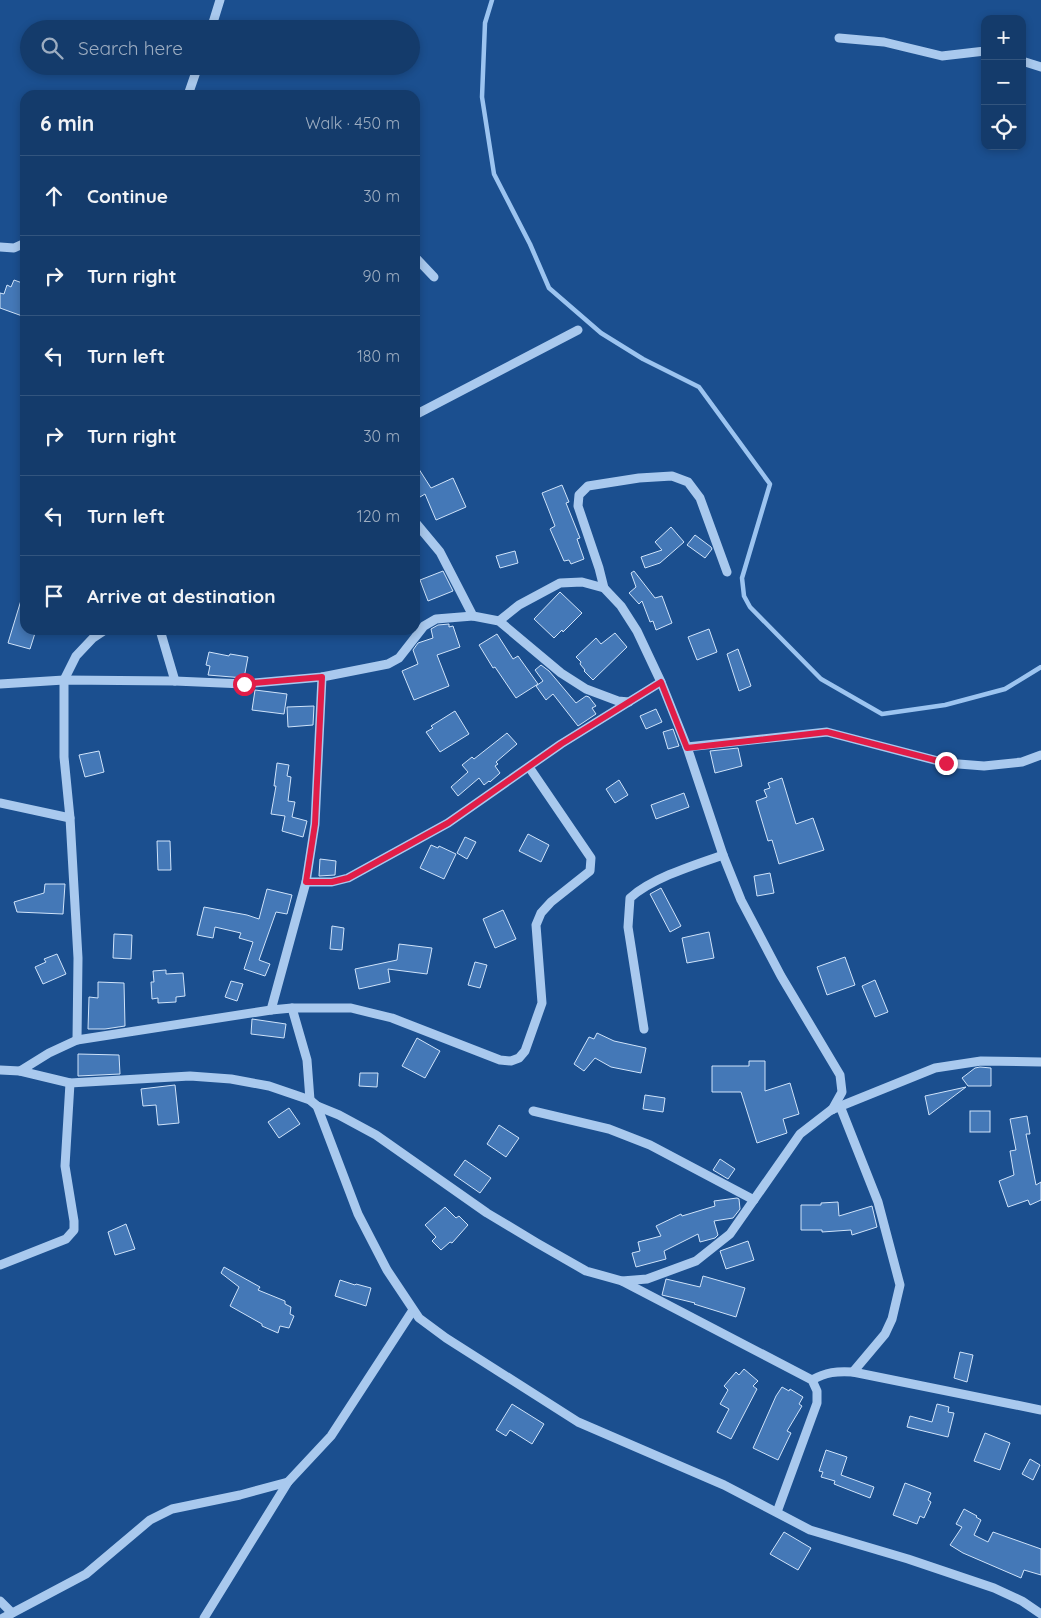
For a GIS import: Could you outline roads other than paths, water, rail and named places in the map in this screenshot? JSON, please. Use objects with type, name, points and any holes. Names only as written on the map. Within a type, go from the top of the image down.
[{"type":"street","points":[[214,20],[220,0]]},
{"type":"street","points":[[839,38],[884,42],[942,56],[981,51]]},
{"type":"street","points":[[1026,62],[1041,67]]},
{"type":"street","points":[[190,90],[195,75]]},
{"type":"street","points":[[0,248],[14,248],[20,245]]},
{"type":"street","points":[[420,262],[434,277]]},
{"type":"street","points":[[420,412],[578,330]]},
{"type":"street","points":[[727,572],[700,498],[688,482],[672,476],[639,478],[588,486],[579,495],[578,506],[604,588],[621,606],[637,632],[661,682],[687,748],[740,900],[781,976],[840,1075],[842,1092],[836,1108],[878,1202],[900,1285],[892,1319],[885,1334],[853,1372]]},
{"type":"street","points":[[420,528],[440,552],[472,616]]},
{"type":"street","points":[[499,621],[519,604],[560,583],[582,582],[604,588]]},
{"type":"street","points":[[420,631],[424,626],[436,619],[472,616],[499,621],[561,672],[586,689],[618,701],[629,702]]},
{"type":"street","points":[[77,1040],[78,958],[70,818],[64,757],[64,680],[76,656],[98,635]]},
{"type":"street","points":[[161,635],[175,681]]},
{"type":"street","points":[[0,684],[64,680],[244,684],[322,677],[388,664],[399,658],[417,635]]},
{"type":"street","points":[[271,1010],[306,882],[315,824],[322,677]]},
{"type":"street","points":[[306,882],[332,882],[348,878],[448,823],[561,744],[661,682]]},
{"type":"street","points":[[687,748],[827,732],[946,763],[984,766],[1022,762],[1041,755]]},
{"type":"street","points":[[20,1071],[77,1040],[292,1008],[351,1008],[392,1018],[500,1060],[510,1061],[519,1058],[524,1051],[542,1003],[536,925],[541,913],[551,902],[590,870],[591,858],[529,768]]},
{"type":"street","points":[[0,803],[70,818]]},
{"type":"street","points":[[644,1028],[628,927],[630,898],[638,890],[685,868],[723,855]]},
{"type":"street","points":[[292,1008],[307,1060],[313,1103],[358,1214],[387,1270],[419,1318],[446,1338],[578,1422],[724,1485],[810,1530],[908,1559],[994,1588],[1022,1601],[1041,1614]]},
{"type":"street","points":[[622,1281],[647,1279],[696,1261],[730,1234],[800,1134],[836,1108],[935,1068],[981,1060],[1041,1062]]},
{"type":"street","points":[[0,1070],[20,1071],[70,1083],[190,1076],[222,1078],[269,1086],[340,1115],[376,1136],[487,1213],[586,1271],[622,1281],[812,1380],[817,1391],[817,1402],[777,1512]]},
{"type":"street","points":[[0,1265],[66,1239],[74,1230],[65,1166],[70,1083]]},
{"type":"street","points":[[533,1110],[610,1129],[650,1145],[754,1200]]},
{"type":"street","points":[[204,1618],[288,1482],[331,1436],[413,1310]]},
{"type":"street","points":[[812,1380],[822,1374],[834,1371],[853,1372],[1041,1410]]},
{"type":"street","points":[[3,1618],[86,1574],[150,1520],[172,1509],[240,1495],[288,1482]]},
{"type":"street","points":[[0,1602],[12,1612]]},
{"type":"waterway","points":[[492,0],[485,23],[482,97],[494,174],[530,244],[549,288],[601,333],[643,359],[699,387],[770,484],[742,578],[744,596],[750,607],[821,679],[882,714],[945,705],[1005,689],[1041,667]]}]
